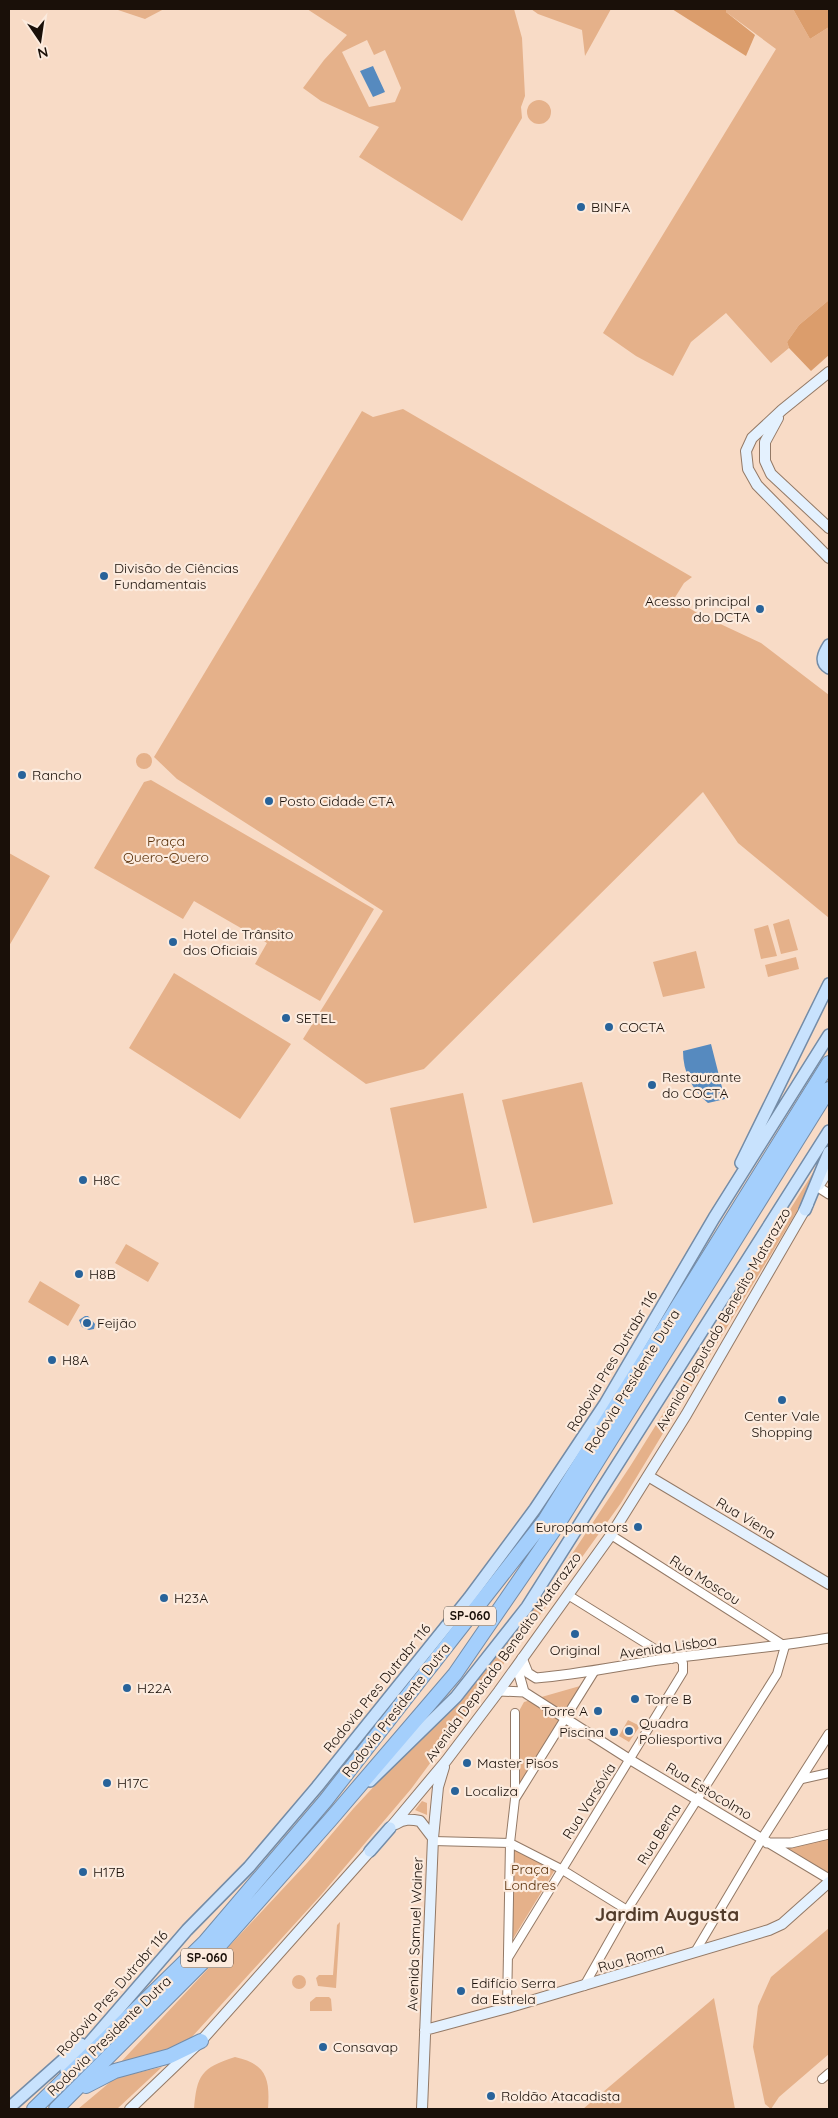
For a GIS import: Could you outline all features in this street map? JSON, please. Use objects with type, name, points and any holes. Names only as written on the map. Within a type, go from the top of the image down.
[{"type":"highway","name":"Rodovia Presidente Dutra","points":[[34,2109],[205,1942],[326,1800],[545,1520],[829,1063]]},
{"type":"highway","name":"Rodovia Presidente Dutra","points":[[56,2109],[217,1948],[455,1674],[558,1524],[829,1089]]},
{"type":"highway","points":[[77,2090],[115,2072],[170,2056],[201,2041]]},
{"type":"main road","points":[[829,374],[782,410],[752,438],[746,450],[748,469],[757,484],[829,558]]},
{"type":"main road","points":[[782,410],[765,442],[765,461],[771,474],[829,528]]},
{"type":"main road","points":[[829,645],[823,654],[825,666],[829,668]]},
{"type":"main road","points":[[714,1218],[829,984]]},
{"type":"main road","points":[[714,1218],[829,1035]]},
{"type":"main road","points":[[331,1819],[456,1697],[527,1607],[829,1132]]},
{"type":"main road","points":[[805,1210],[829,1152]]},
{"type":"main road","name":"Avenida Deputado Benedito Matarazzo","points":[[130,2109],[201,2041],[370,1852],[446,1762],[500,1691],[611,1535],[686,1415],[829,1169]]},
{"type":"main road","name":"Rodovia Pres Dutrabr 116","points":[[25,2109],[56,2081],[187,1930],[249,1867],[311,1794],[469,1598],[535,1510],[605,1404],[714,1218]]},
{"type":"main road","name":"Rua Viena","points":[[648,1476],[829,1584]]},
{"type":"main road","name":"Avenida Samuel Wainer","points":[[422,2109],[433,1839],[438,1787],[446,1762]]},
{"type":"main road","points":[[390,1828],[402,1820],[420,1821],[433,1839]]},
{"type":"main road","name":"Rua Roma","points":[[425,2030],[584,1986],[769,1930],[782,1924],[829,1880]]},
{"type":"main road","points":[[9,2108],[123,2006]]},
{"type":"street","points":[[818,1187],[829,1194]]},
{"type":"street","name":"Rua Moscou","points":[[611,1535],[785,1646]]},
{"type":"street","points":[[568,1595],[675,1658]]},
{"type":"street","name":"Avenida Lisboa","points":[[520,1663],[528,1673],[536,1678],[594,1672],[675,1658],[785,1646],[829,1638]]},
{"type":"street","name":"Rua Berna","points":[[584,1986],[627,1910],[777,1674],[785,1646]]},
{"type":"street","name":"Rua Varsóvia","points":[[508,1958],[683,1672],[683,1664],[675,1658]]},
{"type":"street","points":[[500,1691],[524,1692],[520,1663]]},
{"type":"street","points":[[515,1799],[566,1720],[594,1672]]},
{"type":"street","name":"Rua Estocolmo","points":[[524,1692],[629,1760],[829,1880]]},
{"type":"street","points":[[507,2008],[510,1843],[515,1799],[515,1713]]},
{"type":"street","points":[[696,1952],[829,1734]]},
{"type":"street","points":[[802,1779],[829,1773]]},
{"type":"street","points":[[764,1841],[791,1843],[829,1834]]},
{"type":"street","points":[[433,1839],[510,1843],[561,1869],[627,1910]]},
{"type":"street","points":[[822,2079],[829,2072]]},
{"type":"green space","points":[[115,9],[164,9],[145,19]]},
{"type":"green space","points":[[307,9],[514,9],[522,38],[525,96],[521,107],[522,118],[462,221],[359,157],[379,127],[321,101],[303,88],[324,60],[347,35]],"holes":[[[367,40],[374,55],[385,50],[401,88],[395,102],[369,107],[342,52]]]},
{"type":"green space","points":[[531,9],[611,9],[585,56],[582,30],[538,14]]},
{"type":"green space","points":[[727,9],[793,9],[810,39],[829,27],[829,300],[799,325],[787,342],[789,348],[771,363],[726,313],[691,342],[673,376],[636,356],[603,333],[776,49],[726,12]]},
{"type":"green space","points":[[539,100],[544,101],[550,107],[550,117],[544,123],[539,124],[534,123],[528,117],[527,112],[528,107],[534,101]]},
{"type":"green space","points":[[403,409],[692,577],[684,583],[674,599],[699,614],[761,643],[829,695],[829,918],[738,843],[703,792],[424,1069],[366,1084],[303,1039],[383,911],[177,779],[154,757],[362,411],[373,417]]},
{"type":"green space","points":[[144,753],[152,761],[144,769],[136,761]]},
{"type":"green space","name":"Praça Quero-Quero","points":[[151,780],[374,909],[320,1001],[255,964],[267,943],[194,901],[183,919],[94,868],[144,782]]},
{"type":"green space","points":[[9,853],[50,876],[9,946]]},
{"type":"green space","points":[[789,919],[798,950],[781,954],[773,924]]},
{"type":"green space","points":[[768,925],[777,956],[761,959],[754,929]]},
{"type":"green space","points":[[696,951],[705,988],[663,997],[653,962]]},
{"type":"green space","points":[[796,957],[799,969],[768,977],[765,965]]},
{"type":"green space","points":[[174,973],[291,1044],[240,1119],[129,1048]]},
{"type":"green space","points":[[582,1082],[613,1204],[533,1223],[502,1100]]},
{"type":"green space","points":[[463,1093],[487,1208],[414,1223],[390,1108]]},
{"type":"green space","points":[[829,1147],[829,1158],[621,1503],[411,1789],[321,1895],[190,2039],[175,2050],[119,2064],[307,1863],[353,1809],[496,1655],[527,1617],[562,1569],[631,1465]]},
{"type":"green space","points":[[126,1244],[159,1263],[148,1282],[115,1263]]},
{"type":"green space","points":[[40,1281],[80,1305],[68,1326],[28,1302]]},
{"type":"green space","points":[[580,1686],[519,1784],[519,1711],[524,1702]]},
{"type":"green space","name":"Quadra Poliesportiva","points":[[628,1720],[640,1726],[629,1742],[619,1736]]},
{"type":"green space","points":[[422,1801],[427,1803],[427,1815],[415,1810]]},
{"type":"green space","points":[[829,1836],[829,1877],[786,1851],[788,1847]]},
{"type":"green space","name":"Praça Londres","points":[[512,1848],[556,1868],[511,1942]]},
{"type":"green space","points":[[340,1922],[336,1988],[318,1986],[316,1978],[319,1975],[333,1975],[337,1925]]},
{"type":"green space","points":[[829,1928],[829,2054],[779,2097],[771,2109],[765,2104],[753,2047],[758,2006],[771,1977]]},
{"type":"green space","points":[[299,1975],[304,1977],[306,1982],[304,1987],[299,1989],[294,1987],[292,1982],[294,1977]]},
{"type":"green space","points":[[316,1997],[329,1997],[331,1999],[332,2011],[310,2011],[310,2002]]},
{"type":"green space","points":[[714,1998],[735,2109],[583,2109]]},
{"type":"green space","points":[[235,2057],[254,2064],[264,2074],[268,2089],[268,2109],[194,2109],[197,2088],[203,2074],[215,2065]]},
{"type":"green space","points":[[162,2067],[117,2109],[78,2109],[115,2078]]},
{"type":"shaded area","points":[[672,9],[727,9],[726,12],[755,35],[746,56]]},
{"type":"shaded area","points":[[793,9],[829,9],[829,27],[810,39]]},
{"type":"shaded area","points":[[829,300],[829,355],[811,371],[789,348],[787,342],[799,325]]},
{"type":"water","points":[[373,66],[385,92],[373,97],[360,71]]},
{"type":"water","points":[[711,1044],[725,1099],[708,1103],[697,1092],[690,1080],[683,1059],[683,1051]]},
{"type":"water","name":"Feijão","points":[[88,1316],[95,1324],[94,1329],[89,1330],[82,1327],[79,1320]]},
{"type":"place","name":"BINFA","points":[[581,207]]},
{"type":"place","name":"Divisão de Ciências Fundamentais","points":[[104,576]]},
{"type":"place","name":"Acesso principal do DCTA","points":[[760,609]]},
{"type":"place","name":"Rancho","points":[[22,775]]},
{"type":"place","name":"Posto Cidade CTA","points":[[269,801]]},
{"type":"place","name":"Hotel de Trânsito dos Oficiais","points":[[173,942]]},
{"type":"place","name":"SETEL","points":[[286,1018]]},
{"type":"place","name":"COCTA","points":[[609,1027]]},
{"type":"place","name":"Restaurante do COCTA","points":[[652,1085]]},
{"type":"place","name":"H8C","points":[[83,1180]]},
{"type":"place","name":"H8B","points":[[79,1274]]},
{"type":"place","name":"Feijão","points":[[87,1323]]},
{"type":"place","name":"H8A","points":[[52,1360]]},
{"type":"place","name":"Center Vale Shopping","points":[[782,1400]]},
{"type":"place","name":"Europamotors","points":[[638,1527]]},
{"type":"place","name":"H23A","points":[[164,1598]]},
{"type":"place","name":"Original","points":[[575,1634]]},
{"type":"place","name":"H22A","points":[[127,1688]]},
{"type":"place","name":"Torre B","points":[[635,1699]]},
{"type":"place","name":"Torre A","points":[[598,1711]]},
{"type":"place","name":"Quadra Poliesportiva","points":[[629,1731]]},
{"type":"place","name":"Piscina","points":[[614,1732]]},
{"type":"place","name":"Master Pisos","points":[[467,1763]]},
{"type":"place","name":"H17C","points":[[107,1783]]},
{"type":"place","name":"Localiza","points":[[455,1791]]},
{"type":"place","name":"H17B","points":[[83,1872]]},
{"type":"place","name":"Edifício Serra da Estrela","points":[[461,1991]]},
{"type":"place","name":"Consavap","points":[[323,2047]]},
{"type":"place","name":"Roldão Atacadista","points":[[491,2096]]},
{"type":"district","name":"Jardim Augusta","points":[[667,1914]]}]
